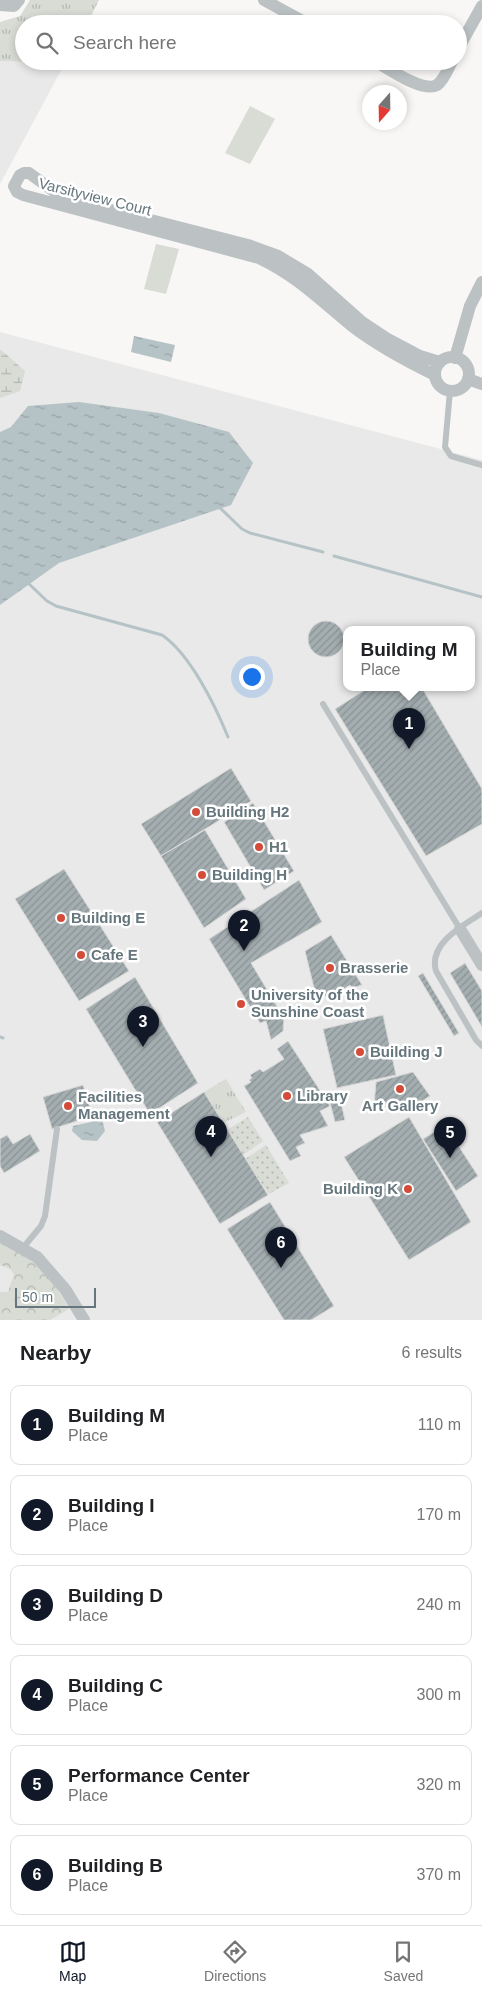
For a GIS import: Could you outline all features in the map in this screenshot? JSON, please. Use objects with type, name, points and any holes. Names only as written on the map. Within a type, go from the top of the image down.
[{"type":"street","points":[[264,0],[292,15]]},
{"type":"street","points":[[0,5],[17,3]]},
{"type":"street","points":[[467,33],[482,6]]},
{"type":"street","points":[[392,70],[418,84],[428,87],[439,83],[447,70]]},
{"type":"street","name":"Varsityview Court","points":[[68,203],[184,233],[248,245],[278,256],[362,322],[386,338],[420,356],[440,362]]},
{"type":"street","name":"Varsityview Court","points":[[305,278],[352,326],[382,348],[435,375]]},
{"type":"street","points":[[455,358],[470,306],[482,282]]},
{"type":"street","points":[[455,358],[467,366],[468,380],[461,388],[450,390],[440,386],[435,375],[440,362],[444,359],[455,358]]},
{"type":"street","points":[[468,380],[482,384]]},
{"type":"street","points":[[460,930],[482,966]]},
{"type":"street","points":[[0,1236],[38,1257],[54,1275],[84,1320]]},
{"type":"lane","points":[[450,390],[445,447],[451,456],[482,465]]},
{"type":"lane","points":[[323,704],[460,930]]},
{"type":"lane","points":[[482,913],[438,948],[434,960],[435,966],[476,1040],[482,1046]]},
{"type":"lane","points":[[22,1249],[41,1226],[45,1216],[57,1129]]},
{"type":"shaded area","points":[[0,61],[15,61],[15,70],[61,70],[0,184]]},
{"type":"shaded area","name":"University of the Sunshine Coast","points":[[0,332],[482,460],[482,1320],[0,1320]]},
{"type":"green space","points":[[30,0],[99,0],[92,15],[21,15]]},
{"type":"green space","points":[[15,18],[15,61],[0,61],[0,22]]},
{"type":"green space","points":[[250,106],[275,119],[250,164],[225,153]]},
{"type":"green space","points":[[156,244],[179,249],[166,294],[144,289]]},
{"type":"green space","points":[[0,349],[25,371],[20,391],[0,398]]},
{"type":"green space","points":[[226,1079],[246,1112],[223,1123],[204,1092]]},
{"type":"green space","points":[[248,1117],[263,1141],[243,1155],[227,1130]]},
{"type":"green space","points":[[266,1145],[289,1183],[269,1194],[245,1159]]},
{"type":"green space","points":[[0,1242],[34,1262],[52,1280],[69,1309],[50,1320],[0,1320],[0,1292],[8,1292],[14,1274],[10,1269],[0,1265]]},
{"type":"water","points":[[134,336],[175,345],[171,362],[131,352]]},
{"type":"water","points":[[79,402],[159,413],[229,432],[253,463],[231,505],[59,563],[0,605],[0,432],[11,427],[28,406]]},
{"type":"water","points":[[96,1117],[102,1119],[105,1131],[97,1141],[82,1140],[72,1131],[73,1126],[91,1122]]},
{"type":"building","points":[[326,621],[333,623],[342,632],[342,646],[333,655],[326,657],[319,655],[310,646],[308,639],[310,632],[319,623]]},
{"type":"building","points":[[363,691],[424,691],[482,789],[482,824],[426,856],[335,709]]},
{"type":"building","name":"Building H2","points":[[231,768],[251,801],[161,856],[141,824]]},
{"type":"building","name":"H1","points":[[253,803],[294,871],[264,890],[224,822]]},
{"type":"building","name":"Building H","points":[[205,830],[246,899],[204,928],[161,856]]},
{"type":"building","name":"Building E","points":[[64,869],[129,971],[79,1001],[15,899]]},
{"type":"building","points":[[299,880],[322,922],[251,963],[284,1018],[283,1031],[271,1040],[266,1021],[260,1023],[209,939]]},
{"type":"building","name":"Brasserie","points":[[331,935],[362,985],[352,988],[350,985],[330,998],[315,992],[305,951]]},
{"type":"building","points":[[465,963],[482,991],[482,1027],[450,973]]},
{"type":"building","points":[[423,973],[459,1033],[454,1036],[418,976]]},
{"type":"building","points":[[135,977],[198,1083],[150,1114],[86,1009]]},
{"type":"building","name":"Building J","points":[[383,1015],[396,1075],[337,1088],[323,1029]]},
{"type":"building","name":"Library","points":[[288,1041],[330,1106],[320,1111],[328,1126],[300,1135],[305,1143],[296,1147],[301,1156],[290,1161],[244,1086],[251,1082],[249,1080],[252,1078],[250,1075],[260,1069],[263,1072],[284,1059],[277,1049]]},
{"type":"building","name":"Art Gallery","points":[[413,1072],[430,1096],[405,1111],[404,1108],[390,1110],[390,1107],[374,1106],[376,1082]]},
{"type":"building","name":"Facilities Management","points":[[83,1085],[93,1116],[52,1129],[43,1097]]},
{"type":"building","points":[[204,1092],[268,1195],[220,1224],[157,1122]]},
{"type":"building","points":[[339,1094],[345,1120],[335,1122],[328,1095]]},
{"type":"building","name":"Building K","points":[[409,1117],[471,1222],[409,1260],[344,1157]]},
{"type":"building","points":[[445,1125],[478,1176],[456,1191],[423,1139]]},
{"type":"building","points":[[30,1134],[40,1151],[4,1173],[0,1166],[0,1139],[7,1135],[13,1144]]},
{"type":"building","points":[[270,1202],[334,1306],[311,1320],[284,1320],[227,1229]]},
{"type":"waterway","points":[[218,506],[242,529],[250,533],[323,552]]},
{"type":"waterway","points":[[334,556],[482,597]]},
{"type":"waterway","points":[[27,582],[47,601],[56,606],[162,635],[182,654],[192,667],[209,696],[228,737]]},
{"type":"place","name":"Building M","points":[[409,749]]},
{"type":"place","name":"Building H2","points":[[196,812]]},
{"type":"place","name":"H1","points":[[259,847]]},
{"type":"place","name":"Building H","points":[[202,875]]},
{"type":"place","name":"Building E","points":[[61,918]]},
{"type":"place","name":"Building I","points":[[244,951]]},
{"type":"place","name":"Cafe E","points":[[81,955]]},
{"type":"place","name":"Brasserie","points":[[330,968]]},
{"type":"place","name":"University of the Sunshine Coast","points":[[241,1004]]},
{"type":"place","name":"Building D","points":[[143,1047]]},
{"type":"place","name":"Building J","points":[[360,1052]]},
{"type":"place","name":"Art Gallery","points":[[400,1089]]},
{"type":"place","name":"Library","points":[[287,1096]]},
{"type":"place","name":"Facilities Management","points":[[68,1106]]},
{"type":"place","name":"Building C","points":[[211,1157]]},
{"type":"place","name":"Performance Center","points":[[450,1158]]},
{"type":"place","name":"Building K","points":[[408,1189]]},
{"type":"place","name":"Building B","points":[[281,1268]]}]
